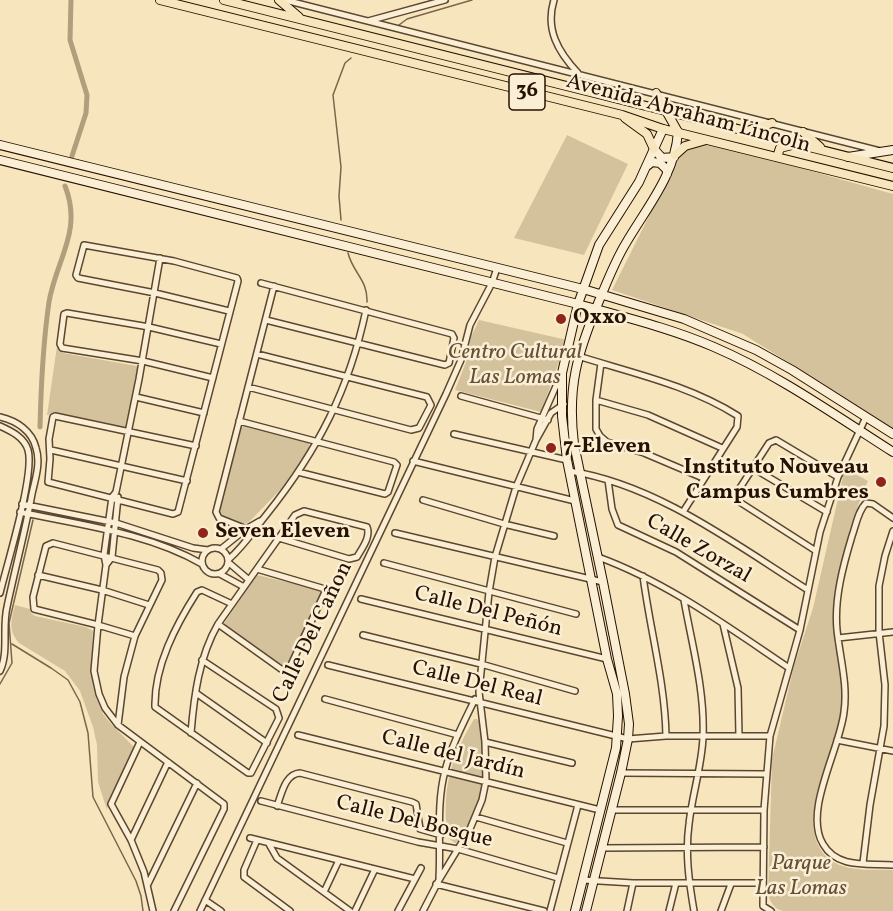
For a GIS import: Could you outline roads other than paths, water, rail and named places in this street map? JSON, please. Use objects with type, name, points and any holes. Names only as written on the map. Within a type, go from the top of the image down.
[{"type":"main road","name":"Avenida Abraham Lincoln","points":[[160,0],[622,115],[663,129],[675,128],[708,139],[893,186]]},
{"type":"main road","name":"36","points":[[224,0],[893,168]]},
{"type":"main road","points":[[279,0],[301,20]]},
{"type":"main road","points":[[586,911],[621,773],[628,739],[628,710],[572,426],[573,383],[578,356],[602,294],[625,244],[668,176],[675,156],[675,128],[656,93]]},
{"type":"main road","points":[[622,115],[647,135],[662,158],[675,156],[685,146],[708,139]]},
{"type":"main road","points":[[675,128],[698,119]]},
{"type":"main road","points":[[748,131],[772,123]]},
{"type":"main road","points":[[575,911],[618,737],[617,694],[567,460],[561,405],[562,373],[578,304],[599,245],[647,166],[663,129]]},
{"type":"main road","points":[[803,132],[822,149]]},
{"type":"main road","points":[[777,157],[782,147],[799,144]]},
{"type":"main road","points":[[0,145],[583,289],[684,319],[756,350],[893,434]]},
{"type":"main road","points":[[848,157],[879,151],[893,152]]},
{"type":"main road","points":[[0,160],[654,325],[715,347],[776,379],[893,452]]},
{"type":"main road","points":[[66,177],[70,162]]},
{"type":"main road","points":[[647,166],[652,162],[660,163],[667,170],[668,176]]},
{"type":"street","points":[[285,0],[879,151]]},
{"type":"street","points":[[367,21],[445,0]]},
{"type":"street","points":[[554,0],[551,19],[555,42],[563,57],[579,74]]},
{"type":"street","points":[[196,446],[56,416],[53,417],[49,439],[51,450],[49,483],[174,514],[179,511],[188,481],[229,311],[238,281],[235,278],[160,258],[84,245],[76,275],[78,278],[229,311]]},
{"type":"street","points":[[160,258],[143,362],[107,531],[104,555],[106,566],[94,661],[96,681],[105,708],[118,725],[223,802],[224,807],[174,911]]},
{"type":"street","name":"Calle Del Cañon","points":[[200,911],[457,370],[471,325],[497,268]]},
{"type":"street","points":[[261,283],[452,334],[454,338],[448,363],[445,365],[266,320]]},
{"type":"street","points":[[254,532],[219,518],[216,514],[274,286]]},
{"type":"street","points":[[220,574],[226,570],[229,561],[254,532],[318,442],[347,377],[359,342],[366,310]]},
{"type":"street","points":[[213,378],[143,362],[62,348],[60,345],[64,316],[67,313],[149,327],[221,344]]},
{"type":"street","points":[[248,387],[416,430],[431,405],[427,397],[257,354]]},
{"type":"street","points":[[578,356],[670,384],[738,416],[737,427],[683,512]]},
{"type":"street","points":[[601,363],[596,400],[596,429],[602,439],[644,453],[703,478]]},
{"type":"street","points":[[437,882],[444,771],[458,735],[477,702],[495,557],[516,487],[562,373]]},
{"type":"street","points":[[461,396],[545,419]]},
{"type":"street","points":[[136,397],[204,413]]},
{"type":"street","points":[[596,400],[648,416],[722,448]]},
{"type":"street","points":[[545,419],[561,405],[572,403]]},
{"type":"street","points":[[0,417],[15,422],[26,430],[37,449],[38,463],[5,619],[4,659],[0,671]]},
{"type":"street","points":[[771,911],[762,908],[764,810],[770,736],[800,630],[826,512],[838,477],[866,417]]},
{"type":"street","points":[[239,421],[396,464],[388,492],[385,494],[298,472]]},
{"type":"street","points":[[0,426],[20,438],[28,452],[29,466],[0,592]]},
{"type":"street","points":[[454,434],[567,460]]},
{"type":"street","points":[[816,551],[738,501],[737,492],[769,443],[776,440],[838,477]]},
{"type":"street","points":[[51,450],[188,481]]},
{"type":"street","points":[[413,461],[575,501]]},
{"type":"street","points":[[753,468],[826,512]]},
{"type":"street","points":[[569,471],[608,480],[683,512],[808,590]]},
{"type":"street","name":"Calle Zorzal","points":[[608,480],[612,509],[618,525],[676,552],[800,630]]},
{"type":"street","points":[[106,566],[112,557],[116,523],[115,498]]},
{"type":"street","points":[[423,500],[554,536]]},
{"type":"street","points":[[893,518],[869,502],[866,503],[861,509],[846,554],[838,598],[838,638],[845,700],[844,713],[816,817],[816,827],[823,845],[831,855],[848,863],[893,865]]},
{"type":"street","points":[[22,504],[116,523],[194,548],[221,549],[229,561],[249,580]]},
{"type":"street","points":[[20,512],[115,532],[151,543],[202,564],[209,573],[220,574],[244,587]]},
{"type":"street","points":[[191,734],[202,660],[218,624],[279,538],[299,512],[367,527],[369,530],[369,534],[354,559],[279,538]]},
{"type":"street","points":[[221,549],[246,529],[262,520]]},
{"type":"street","points":[[863,863],[870,805],[884,726],[885,685],[879,632],[879,586],[893,531]]},
{"type":"street","points":[[395,533],[603,582]]},
{"type":"street","points":[[118,725],[124,677],[135,636],[162,575],[158,570],[112,557],[53,543],[47,545],[32,601],[34,609],[135,636]]},
{"type":"street","points":[[202,564],[203,556],[208,550]]},
{"type":"street","points":[[598,557],[643,576],[723,624],[789,668]]},
{"type":"street","points":[[384,563],[576,614]]},
{"type":"street","points":[[218,624],[281,669],[286,670],[290,667],[325,589],[257,569]]},
{"type":"street","points":[[38,575],[102,590],[149,605]]},
{"type":"street","points":[[643,576],[649,622],[663,689],[666,736]]},
{"type":"street","points":[[202,660],[279,713],[279,718],[251,773],[191,734],[155,707],[164,660],[172,635],[197,592],[202,590],[232,604]]},
{"type":"street","name":"Calle Del Peñón","points":[[361,599],[608,659]]},
{"type":"street","points":[[684,600],[699,684],[703,737],[687,846],[694,911]]},
{"type":"street","points":[[723,624],[738,688],[739,736]]},
{"type":"street","points":[[838,638],[893,632]]},
{"type":"street","points":[[363,635],[481,664],[575,691]]},
{"type":"street","name":"Calle Del Real","points":[[328,665],[628,739],[666,736],[770,736]]},
{"type":"street","points":[[196,693],[267,743]]},
{"type":"street","points":[[325,699],[458,735]]},
{"type":"street","points":[[423,911],[437,882],[476,817],[482,800],[486,781],[485,742],[477,702]]},
{"type":"street","name":"Calle del Jardín","points":[[298,735],[600,810]]},
{"type":"street","points":[[837,740],[893,751]]},
{"type":"street","points":[[140,742],[111,804],[131,840],[148,884],[153,911]]},
{"type":"street","points":[[485,742],[572,763]]},
{"type":"street","points":[[131,840],[168,762]]},
{"type":"street","points":[[277,806],[288,778],[300,773],[412,802],[416,804],[419,826],[424,831],[441,834]]},
{"type":"street","points":[[621,773],[766,774]]},
{"type":"street","points":[[148,884],[197,783]]},
{"type":"street","name":"Calle Del Bosque","points":[[261,801],[458,849],[558,878]]},
{"type":"street","points":[[550,911],[578,805]]},
{"type":"street","points":[[611,810],[764,810]]},
{"type":"street","points":[[476,817],[567,843]]},
{"type":"street","points":[[250,838],[415,879]]},
{"type":"street","points":[[257,840],[244,870],[244,877],[290,911]]},
{"type":"street","points":[[269,844],[277,858],[350,911]]},
{"type":"street","points":[[601,848],[764,847]]},
{"type":"street","points":[[324,892],[339,860]]},
{"type":"street","points":[[398,911],[421,868]]},
{"type":"street","points":[[355,911],[375,869]]},
{"type":"street","points":[[583,880],[633,883],[762,883]]},
{"type":"street","points":[[437,882],[544,911]]},
{"type":"street","points":[[627,911],[633,883]]},
{"type":"street","points":[[669,911],[676,883]]},
{"type":"street","points":[[721,911],[731,884]]},
{"type":"street","points":[[205,900],[222,911]]},
{"type":"waterway","points":[[71,0],[70,40],[87,95],[86,113],[72,156]]},
{"type":"waterway","points":[[399,25],[407,19],[472,0]]},
{"type":"waterway","points":[[341,220],[339,196],[341,167],[333,95],[345,63],[351,58]]},
{"type":"waterway","points":[[40,427],[49,302],[70,231],[70,202],[65,186]]},
{"type":"waterway","points":[[348,253],[363,282],[367,302]]},
{"type":"waterway","points":[[0,684],[12,663],[9,623],[33,520]]},
{"type":"waterway","points":[[12,644],[68,680],[80,702],[88,733],[93,797],[136,881],[143,911]]},
{"type":"place","name":"Oxxo","points":[[561,319]]},
{"type":"place","name":"7-Eleven","points":[[551,448]]},
{"type":"place","name":"Instituto Nouveau Campus Cumbres","points":[[881,482]]},
{"type":"place","name":"Seven Eleven","points":[[203,533]]},
{"type":"park label","name":"Centro Cultural Las Lomas","points":[[515,366]]},
{"type":"park label","name":"Parque Las Lomas","points":[[801,878]]}]
